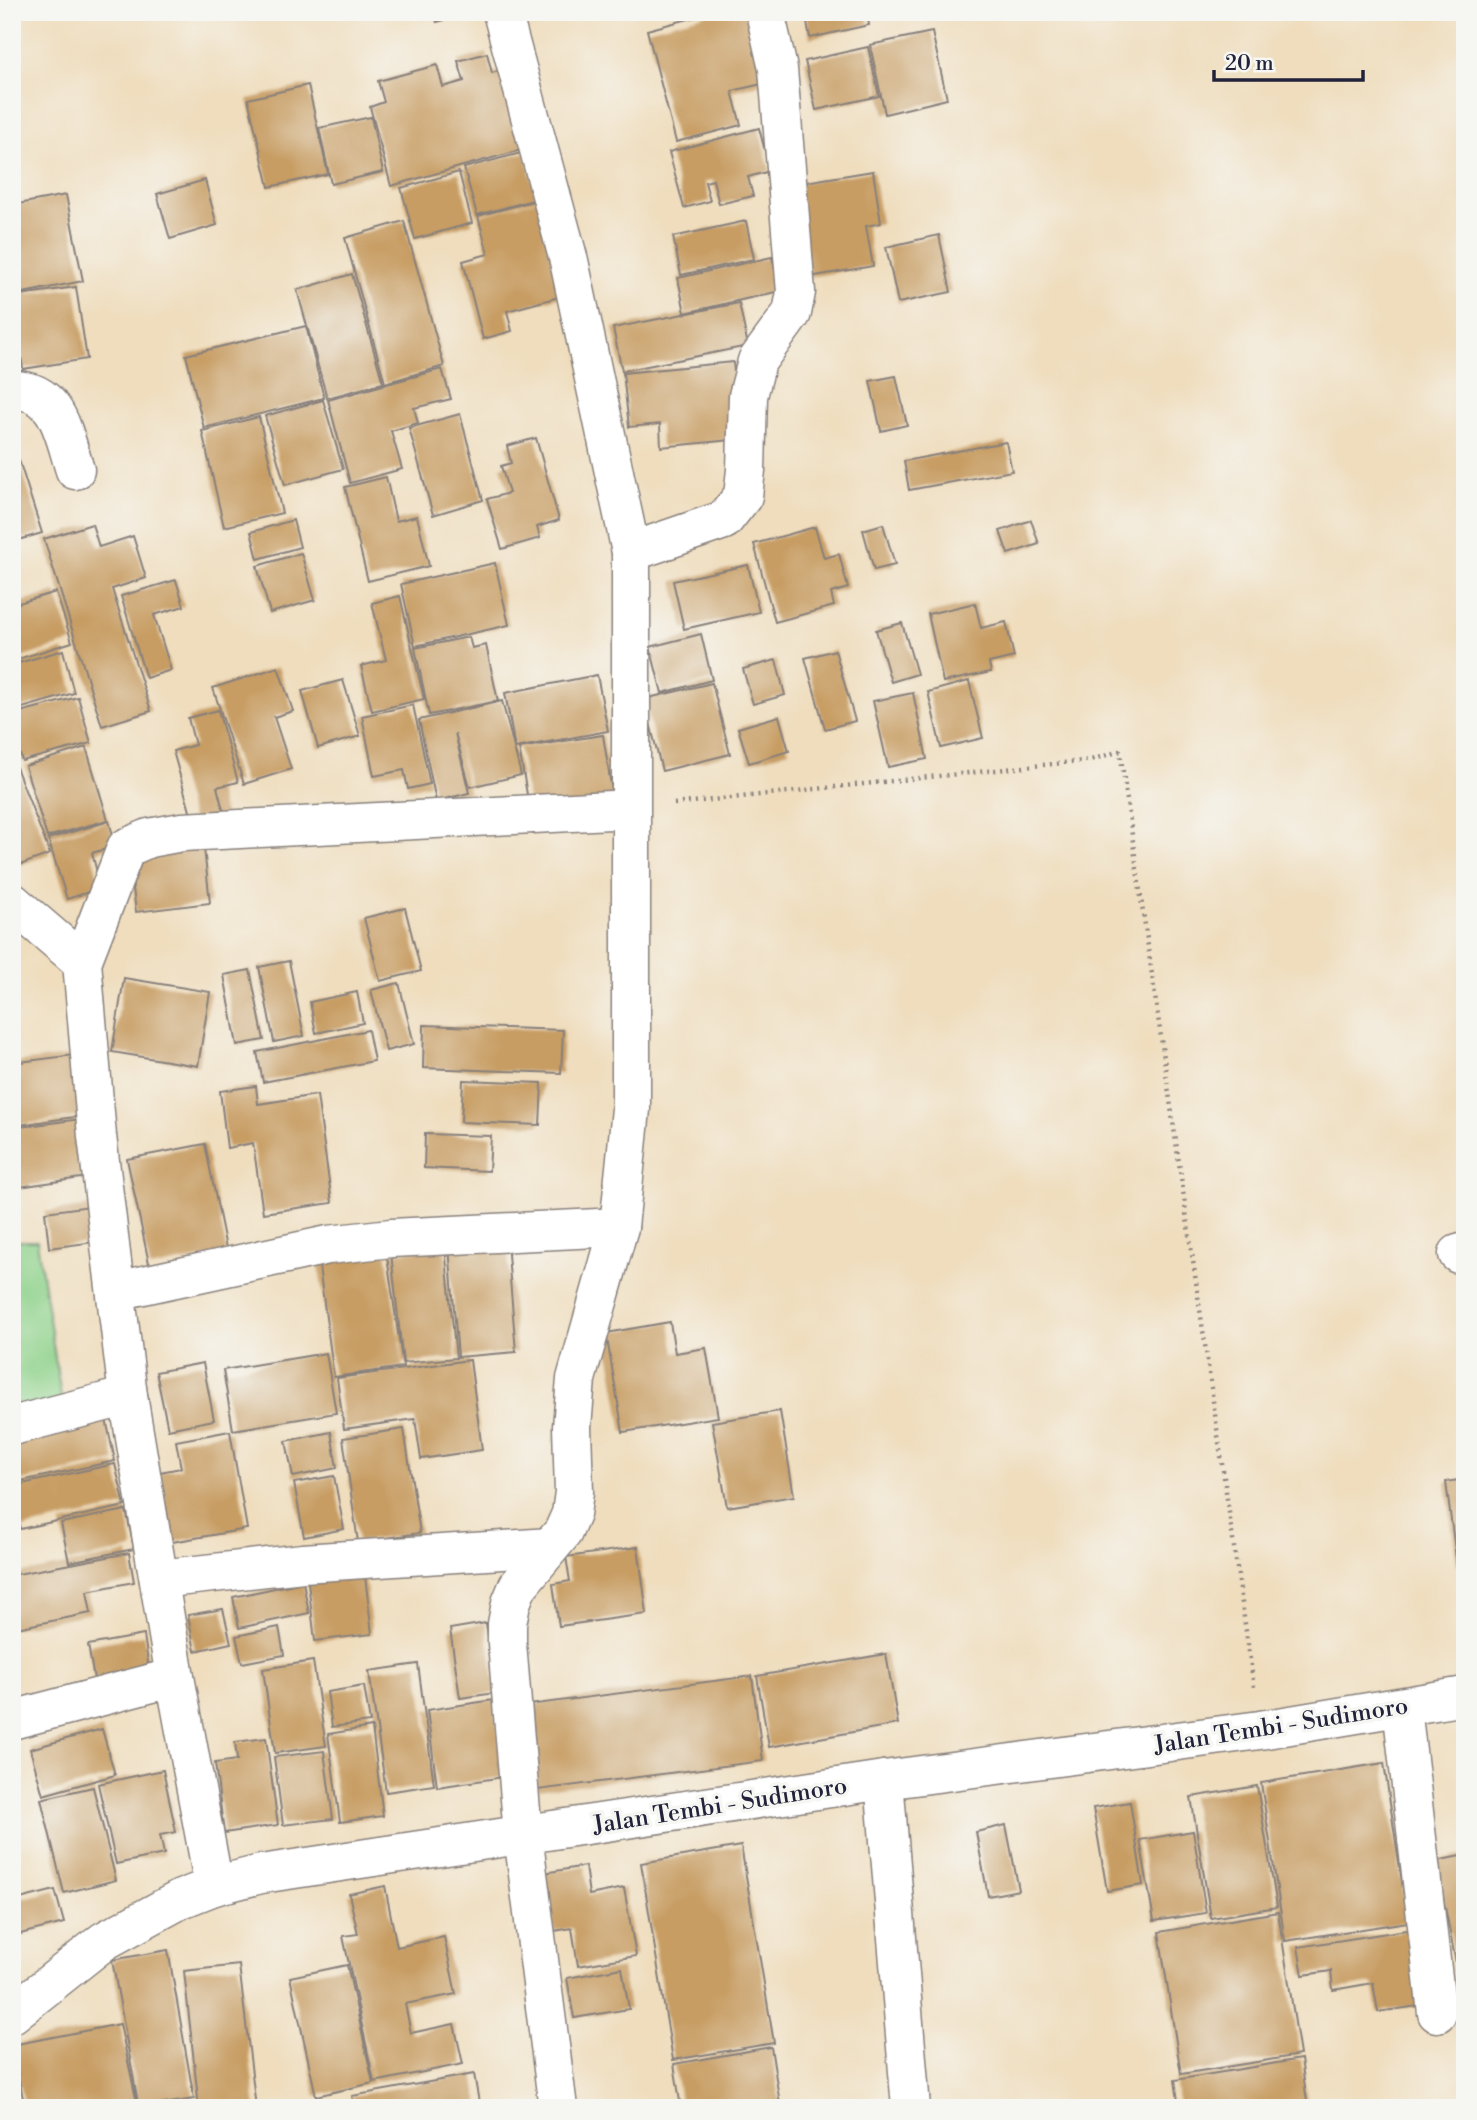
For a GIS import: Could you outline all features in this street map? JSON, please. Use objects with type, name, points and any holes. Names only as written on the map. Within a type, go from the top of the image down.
[{"type":"street","points":[[502,12],[569,261],[631,552],[631,1109],[619,1227],[576,1379],[572,1427],[575,1492],[571,1514],[563,1532],[518,1586],[507,1624],[523,1835],[558,2108]]},
{"type":"street","points":[[631,552],[724,520],[743,496],[748,396],[754,372],[757,361],[792,313],[796,292],[778,69],[765,12]]},
{"type":"street","points":[[12,390],[27,390],[41,396],[56,414],[75,470]]},
{"type":"street","points":[[214,1886],[175,1677],[128,1396],[97,1136],[82,962],[126,848],[149,838],[181,832],[630,809]]},
{"type":"street","points":[[12,902],[82,962]]},
{"type":"street","points":[[116,1292],[328,1245],[391,1238],[619,1227]]},
{"type":"street","points":[[12,1426],[128,1396]]},
{"type":"street","points":[[159,1579],[303,1563],[550,1548]]},
{"type":"street","points":[[12,1720],[175,1677]]},
{"type":"street","name":"Jalan Tembi - Sudimoro","points":[[12,2014],[104,1941],[181,1899],[214,1886],[261,1874],[884,1780],[1260,1730],[1465,1696]]},
{"type":"street","points":[[1402,1707],[1437,2013]]},
{"type":"street","points":[[884,1780],[911,2108]]},
{"type":"path","points":[[630,809],[1091,760],[1120,751],[1260,1730]]},
{"type":"green space","points":[[12,1241],[37,1241],[62,1403],[12,1408]]},
{"type":"building","points":[[434,12],[470,12],[470,13],[437,22]]},
{"type":"building","points":[[715,12],[753,12],[770,82],[732,91],[741,125],[676,142],[647,30]]},
{"type":"building","points":[[805,12],[867,12],[869,25],[810,38]]},
{"type":"building","points":[[932,32],[947,99],[885,114],[870,45]]},
{"type":"building","points":[[868,47],[879,96],[816,110],[805,61]]},
{"type":"building","points":[[487,53],[492,73],[502,70],[524,149],[391,186],[370,107],[384,102],[378,81],[437,65],[443,87],[464,81],[458,61]]},
{"type":"building","points":[[308,85],[328,174],[269,187],[248,99]]},
{"type":"building","points":[[371,117],[383,172],[331,184],[319,128]]},
{"type":"building","points":[[759,128],[770,171],[748,177],[753,196],[719,204],[713,180],[705,182],[710,201],[684,208],[669,152]]},
{"type":"building","points":[[525,152],[537,199],[477,215],[464,168]]},
{"type":"building","points":[[873,171],[881,223],[866,226],[873,266],[809,277],[793,184]]},
{"type":"building","points":[[459,172],[472,223],[415,239],[401,188]]},
{"type":"building","points":[[205,180],[217,225],[170,239],[157,194]]},
{"type":"building","points":[[66,195],[83,281],[13,295],[12,233],[18,231],[13,205]]},
{"type":"building","points":[[544,198],[570,294],[507,311],[512,331],[483,339],[463,261],[488,254],[478,216]]},
{"type":"building","points":[[404,221],[444,366],[385,383],[345,238]]},
{"type":"building","points":[[746,221],[754,259],[681,275],[673,237]]},
{"type":"building","points":[[939,235],[951,292],[898,303],[886,247]]},
{"type":"building","points":[[772,257],[780,291],[685,313],[678,278]]},
{"type":"building","points":[[352,274],[383,383],[327,398],[297,290]]},
{"type":"building","points":[[76,287],[87,359],[23,369],[12,296]]},
{"type":"building","points":[[739,303],[748,346],[622,371],[613,328]]},
{"type":"building","points":[[12,322],[20,356],[12,357]]},
{"type":"building","points":[[306,326],[324,398],[204,428],[186,355]]},
{"type":"building","points":[[733,362],[741,439],[661,447],[660,424],[629,427],[623,373]]},
{"type":"building","points":[[442,369],[451,399],[414,408],[418,423],[391,431],[402,469],[350,483],[328,400]]},
{"type":"building","points":[[896,376],[907,425],[881,431],[870,381]]},
{"type":"building","points":[[323,400],[343,469],[285,485],[265,416]]},
{"type":"building","points":[[460,414],[483,500],[433,515],[409,428]]},
{"type":"building","points":[[259,417],[282,513],[224,527],[202,431]]},
{"type":"building","points":[[12,438],[42,533],[12,542]]},
{"type":"building","points":[[536,438],[559,520],[537,527],[540,538],[502,549],[487,499],[509,493],[501,466],[511,463],[507,446]]},
{"type":"building","points":[[1006,442],[1012,471],[909,490],[904,461]]},
{"type":"building","points":[[386,477],[396,521],[417,516],[429,566],[368,581],[345,487]]},
{"type":"building","points":[[293,520],[300,547],[258,559],[251,532]]},
{"type":"building","points":[[1031,520],[1039,544],[1008,554],[1000,531]]},
{"type":"building","points":[[92,524],[99,547],[133,536],[146,578],[112,589],[151,711],[102,726],[44,539]]},
{"type":"building","points":[[883,524],[895,565],[874,570],[863,530]]},
{"type":"building","points":[[815,527],[824,558],[839,554],[848,588],[831,593],[834,606],[775,622],[754,544]]},
{"type":"building","points":[[301,553],[315,600],[270,613],[257,566]]},
{"type":"building","points":[[495,563],[509,625],[415,646],[401,584]]},
{"type":"building","points":[[748,565],[759,612],[684,629],[673,581]]},
{"type":"building","points":[[176,580],[184,606],[154,615],[171,670],[146,678],[121,596]]},
{"type":"building","points":[[56,592],[72,642],[12,661],[12,605]]},
{"type":"building","points":[[400,596],[424,699],[372,711],[361,666],[386,660],[372,603]]},
{"type":"building","points":[[975,603],[981,628],[1006,622],[1014,657],[989,663],[991,672],[943,682],[928,614]]},
{"type":"building","points":[[902,623],[917,674],[891,682],[876,630]]},
{"type":"building","points":[[701,634],[712,680],[662,693],[650,647]]},
{"type":"building","points":[[469,637],[472,648],[486,645],[498,701],[429,715],[415,648]]},
{"type":"building","points":[[63,650],[74,693],[12,711],[12,665]]},
{"type":"building","points":[[835,650],[855,721],[825,729],[805,658]]},
{"type":"building","points":[[776,660],[785,695],[753,704],[743,669]]},
{"type":"building","points":[[278,667],[293,711],[274,717],[291,769],[244,784],[213,688]]},
{"type":"building","points":[[597,675],[608,731],[515,748],[505,693]]},
{"type":"building","points":[[343,680],[360,736],[318,748],[302,691]]},
{"type":"building","points":[[969,681],[983,738],[941,748],[928,692]]},
{"type":"building","points":[[712,683],[730,754],[662,771],[644,699]]},
{"type":"building","points":[[913,693],[927,759],[888,767],[873,701]]},
{"type":"building","points":[[78,697],[91,743],[22,761],[12,727],[12,714]]},
{"type":"building","points":[[502,701],[521,775],[470,787],[455,733],[469,793],[436,801],[419,720]]},
{"type":"building","points":[[413,705],[430,784],[408,789],[404,770],[374,776],[362,716]]},
{"type":"building","points":[[218,710],[238,782],[217,787],[226,821],[195,829],[173,751],[195,745],[188,718]]},
{"type":"building","points":[[779,716],[789,751],[749,763],[738,728]]},
{"type":"building","points":[[603,735],[613,798],[530,812],[519,748]]},
{"type":"building","points":[[86,747],[108,820],[47,837],[25,766]]},
{"type":"building","points":[[12,757],[50,854],[12,868]]},
{"type":"building","points":[[109,821],[116,846],[92,853],[101,888],[67,899],[48,839]]},
{"type":"building","points":[[204,848],[210,903],[136,912],[129,857]]},
{"type":"building","points":[[405,908],[421,971],[380,981],[364,918]]},
{"type":"building","points":[[289,961],[304,1036],[274,1042],[259,967]]},
{"type":"building","points":[[250,970],[264,1040],[237,1045],[224,975]]},
{"type":"building","points":[[124,978],[210,992],[198,1066],[112,1052]]},
{"type":"building","points":[[399,983],[414,1044],[386,1051],[371,990]]},
{"type":"building","points":[[357,992],[363,1023],[316,1033],[310,1002]]},
{"type":"building","points":[[424,1025],[563,1030],[561,1073],[423,1068]]},
{"type":"building","points":[[368,1030],[374,1061],[263,1082],[257,1052]]},
{"type":"building","points":[[74,1055],[82,1116],[12,1126],[12,1063]]},
{"type":"building","points":[[463,1080],[542,1083],[540,1125],[461,1122]]},
{"type":"building","points":[[256,1086],[258,1104],[317,1095],[332,1203],[263,1213],[253,1143],[227,1148],[220,1091]]},
{"type":"building","points":[[81,1119],[88,1177],[12,1188],[12,1128]]},
{"type":"building","points":[[425,1134],[491,1136],[489,1171],[424,1168]]},
{"type":"building","points":[[205,1144],[227,1253],[150,1268],[127,1159]]},
{"type":"building","points":[[90,1206],[95,1242],[49,1248],[45,1212]]},
{"type":"building","points":[[507,1242],[516,1352],[458,1357],[449,1247]]},
{"type":"building","points":[[445,1247],[456,1358],[403,1363],[391,1253]]},
{"type":"building","points":[[386,1250],[403,1367],[334,1377],[318,1259]]},
{"type":"building","points":[[670,1322],[675,1353],[706,1348],[718,1417],[623,1432],[606,1333]]},
{"type":"building","points":[[326,1353],[336,1413],[233,1430],[223,1370]]},
{"type":"building","points":[[470,1360],[482,1450],[421,1459],[415,1419],[344,1429],[337,1378]]},
{"type":"building","points":[[203,1363],[214,1420],[168,1429],[156,1372]]},
{"type":"building","points":[[780,1411],[794,1496],[727,1507],[712,1422]]},
{"type":"building","points":[[106,1419],[115,1461],[12,1483],[12,1439]]},
{"type":"building","points":[[404,1429],[420,1533],[358,1542],[343,1438]]},
{"type":"building","points":[[230,1431],[247,1529],[172,1542],[160,1472],[181,1468],[176,1441]]},
{"type":"building","points":[[331,1432],[337,1468],[293,1477],[286,1441]]},
{"type":"building","points":[[115,1464],[125,1506],[20,1529],[12,1486]]},
{"type":"building","points":[[334,1476],[344,1529],[304,1537],[294,1483]]},
{"type":"building","points":[[1465,1479],[1465,1564],[1457,1566],[1446,1482]]},
{"type":"building","points":[[126,1510],[134,1549],[69,1562],[61,1523]]},
{"type":"building","points":[[638,1547],[647,1614],[559,1626],[553,1584],[570,1581],[566,1557]]},
{"type":"building","points":[[129,1553],[134,1582],[87,1591],[91,1613],[12,1629],[12,1575]]},
{"type":"building","points":[[365,1576],[372,1634],[315,1641],[308,1582]]},
{"type":"building","points":[[303,1582],[309,1613],[239,1628],[233,1597]]},
{"type":"building","points":[[223,1609],[231,1643],[195,1651],[188,1615]]},
{"type":"building","points":[[486,1623],[496,1693],[460,1698],[450,1629]]},
{"type":"building","points":[[279,1627],[284,1655],[242,1663],[236,1636]]},
{"type":"building","points":[[144,1635],[149,1669],[94,1679],[88,1645]]},
{"type":"building","points":[[886,1654],[898,1724],[769,1747],[757,1676]]},
{"type":"building","points":[[313,1661],[326,1746],[275,1753],[263,1669]]},
{"type":"building","points":[[418,1664],[434,1785],[386,1792],[369,1671]]},
{"type":"building","points":[[752,1676],[763,1761],[538,1790],[528,1705]]},
{"type":"building","points":[[364,1686],[370,1722],[332,1727],[327,1692]]},
{"type":"building","points":[[494,1700],[504,1777],[437,1787],[427,1710]]},
{"type":"building","points":[[372,1727],[383,1816],[340,1822],[328,1734]]},
{"type":"building","points":[[102,1729],[115,1775],[43,1795],[30,1749]]},
{"type":"building","points":[[266,1738],[278,1825],[224,1833],[215,1763],[237,1760],[235,1742]]},
{"type":"building","points":[[324,1751],[333,1819],[283,1825],[274,1757]]},
{"type":"building","points":[[1384,1763],[1408,1922],[1285,1941],[1261,1783]]},
{"type":"building","points":[[163,1770],[176,1832],[160,1835],[164,1854],[116,1864],[98,1784]]},
{"type":"building","points":[[1257,1786],[1277,1907],[1211,1918],[1191,1797]]},
{"type":"building","points":[[93,1787],[116,1880],[64,1893],[41,1799]]},
{"type":"building","points":[[1130,1802],[1143,1885],[1107,1891],[1093,1808]]},
{"type":"building","points":[[1006,1825],[1019,1890],[988,1896],[976,1832]]},
{"type":"building","points":[[1193,1831],[1206,1913],[1154,1921],[1140,1840]]},
{"type":"building","points":[[741,1846],[774,2043],[673,2060],[641,1863]]},
{"type":"building","points":[[1465,1855],[1465,1967],[1457,1968],[1436,1861]]},
{"type":"building","points":[[585,1866],[589,1895],[624,1888],[636,1956],[578,1966],[572,1928],[554,1931],[544,1873]]},
{"type":"building","points":[[385,1886],[397,1947],[444,1937],[456,1994],[405,2004],[411,2033],[454,2024],[463,2064],[374,2082],[343,1936],[358,1934],[349,1894]]},
{"type":"building","points":[[55,1890],[64,1923],[12,1936],[12,1901]]},
{"type":"building","points":[[1278,1912],[1300,2055],[1181,2074],[1159,1932]]},
{"type":"building","points":[[1413,1929],[1425,2005],[1378,2012],[1373,1983],[1333,1990],[1331,1971],[1303,1975],[1298,1947]]},
{"type":"building","points":[[168,1950],[194,2099],[139,2108],[112,1960]]},
{"type":"building","points":[[239,1965],[256,2108],[199,2108],[184,1971]]},
{"type":"building","points":[[347,1965],[373,2083],[316,2096],[290,1977]]},
{"type":"building","points":[[622,1968],[629,2009],[574,2018],[567,1978]]},
{"type":"building","points":[[120,2024],[138,2108],[25,2108],[12,2045]]},
{"type":"building","points":[[771,2047],[780,2104],[759,2108],[681,2108],[674,2064]]},
{"type":"building","points":[[1301,2059],[1308,2108],[1179,2108],[1175,2080]]},
{"type":"building","points":[[474,2074],[480,2108],[354,2108],[352,2096]]}]
